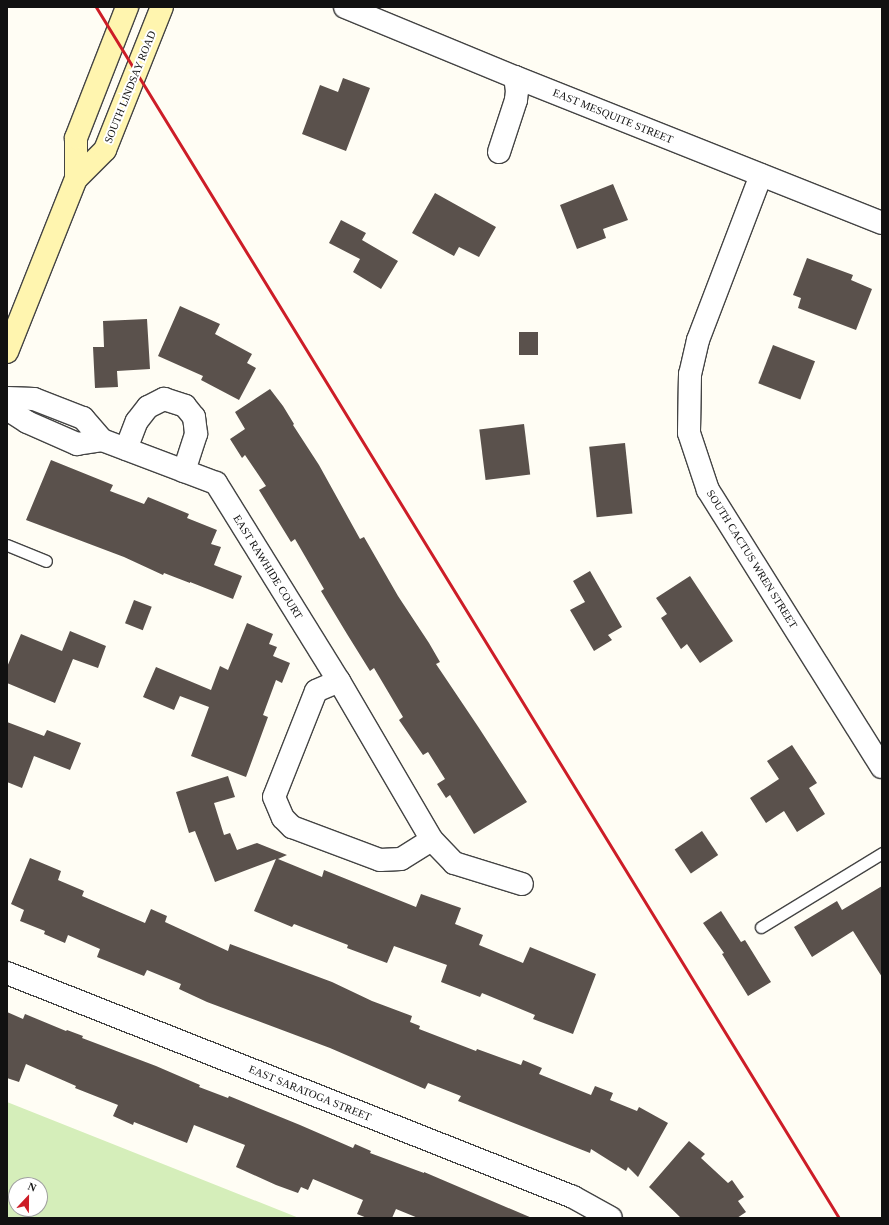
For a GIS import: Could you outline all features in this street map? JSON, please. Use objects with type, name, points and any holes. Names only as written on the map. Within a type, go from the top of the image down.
[{"type":"main road","name":"SOUTH LINDSAY ROAD","points":[[7,352],[76,179],[76,138],[127,7]]},
{"type":"main road","name":"SOUTH LINDSAY ROAD","points":[[76,179],[105,150],[162,7]]},
{"type":"street","name":"EAST MESQUITE STREET","points":[[345,7],[515,77],[882,223]]},
{"type":"street","points":[[499,152],[516,100],[517,92],[515,77]]},
{"type":"street","name":"SOUTH CACTUS WREN STREET","points":[[762,175],[698,340],[690,374],[689,433],[708,490],[882,767]]},
{"type":"street","name":"EAST RAWHIDE COURT","points":[[7,398],[34,399],[83,418],[102,440],[216,483],[339,681],[432,840],[454,863],[522,884]]},
{"type":"street","points":[[126,449],[137,421],[148,407],[164,399],[185,406],[194,417],[196,434],[184,470]]},
{"type":"street","name":"EAST RAWHIDE COURT","points":[[7,409],[27,422],[77,444],[102,440]]},
{"type":"street","points":[[339,681],[316,691],[274,797],[283,818],[292,828],[380,860],[401,859],[432,840]]},
{"type":"street","name":"EAST SARATOGA STREET","points":[[7,973],[573,1197],[611,1218]]},
{"type":"lane","points":[[7,545],[46,561]]},
{"type":"lane","points":[[761,927],[882,853]]},
{"type":"green space","points":[[7,1102],[299,1218],[7,1218]]},
{"type":"building","points":[[343,78],[370,88],[346,151],[302,134],[320,85],[338,92]]},
{"type":"building","points":[[613,184],[628,220],[603,229],[606,238],[577,249],[560,205]]},
{"type":"building","points":[[435,193],[496,227],[479,257],[459,247],[454,256],[412,233]]},
{"type":"building","points":[[341,220],[366,233],[362,240],[398,261],[381,289],[353,272],[360,259],[329,243]]},
{"type":"building","points":[[807,258],[853,275],[851,280],[872,289],[856,330],[798,308],[801,298],[793,295]]},
{"type":"building","points":[[180,306],[220,324],[215,334],[252,354],[247,363],[256,368],[239,400],[201,380],[203,376],[158,356]]},
{"type":"building","points":[[147,319],[150,369],[117,371],[118,387],[95,388],[93,347],[104,347],[103,321]]},
{"type":"building","points":[[519,332],[538,332],[538,355],[519,355]]},
{"type":"building","points":[[773,345],[815,361],[800,399],[758,383]]},
{"type":"building","points":[[270,389],[283,406],[294,424],[293,425],[319,465],[360,539],[364,537],[398,596],[429,643],[440,662],[436,664],[527,802],[474,834],[450,795],[446,798],[437,784],[445,779],[428,752],[423,755],[399,720],[403,717],[374,668],[370,671],[321,591],[324,589],[295,539],[291,542],[259,490],[266,486],[245,455],[242,458],[230,439],[245,429],[235,412]]},
{"type":"building","points":[[524,424],[530,475],[486,480],[479,429]]},
{"type":"building","points":[[625,443],[632,514],[597,517],[589,447]]},
{"type":"building","points":[[51,460],[113,485],[110,491],[144,504],[148,497],[189,514],[187,518],[217,530],[211,544],[221,547],[214,565],[242,576],[233,599],[164,573],[163,575],[124,557],[26,520]]},
{"type":"building","points":[[590,571],[622,627],[608,635],[612,640],[594,651],[570,610],[585,602],[573,581]]},
{"type":"building","points":[[690,576],[733,641],[700,663],[687,644],[681,649],[661,618],[667,614],[656,598]]},
{"type":"building","points":[[134,600],[152,607],[143,630],[125,623]]},
{"type":"building","points":[[247,623],[273,634],[269,644],[277,647],[273,656],[290,663],[282,683],[276,680],[263,715],[268,717],[246,777],[191,756],[209,707],[180,696],[174,710],[143,697],[156,667],[211,690],[220,666],[228,670]]},
{"type":"building","points":[[70,631],[106,646],[98,668],[73,659],[55,703],[7,683],[7,667],[21,634],[62,651]]},
{"type":"building","points":[[7,722],[44,736],[47,730],[81,743],[70,770],[34,756],[22,788],[7,782]]},
{"type":"building","points":[[792,745],[817,783],[809,788],[825,814],[797,832],[784,811],[766,823],[750,798],[779,779],[767,761]]},
{"type":"building","points":[[228,776],[235,797],[214,803],[224,835],[230,833],[237,850],[257,843],[287,855],[278,859],[322,877],[324,870],[416,907],[421,894],[461,908],[455,924],[483,935],[479,945],[523,963],[530,947],[596,974],[573,1034],[533,1019],[535,1015],[482,993],[480,997],[441,982],[447,965],[394,946],[387,963],[347,948],[348,945],[294,924],[292,927],[254,911],[276,859],[215,882],[195,831],[189,833],[176,792]]},
{"type":"building","points":[[702,831],[718,855],[691,873],[675,849]]},
{"type":"building","points":[[30,858],[61,871],[58,880],[84,891],[82,896],[145,923],[151,909],[167,916],[165,922],[228,951],[230,944],[332,982],[372,1001],[412,1016],[410,1022],[420,1026],[419,1029],[476,1051],[477,1049],[521,1065],[523,1060],[542,1068],[539,1074],[591,1095],[595,1086],[613,1093],[610,1100],[637,1111],[639,1107],[668,1123],[638,1177],[628,1167],[626,1171],[591,1149],[590,1153],[458,1101],[461,1096],[428,1083],[425,1089],[330,1048],[207,1002],[179,989],[181,984],[147,970],[144,976],[97,957],[100,949],[68,935],[65,943],[44,934],[45,931],[20,921],[24,910],[11,904]]},
{"type":"building","points":[[882,886],[882,977],[853,931],[812,957],[794,927],[837,901],[842,910]]},
{"type":"building","points":[[721,911],[741,942],[745,940],[771,982],[748,996],[722,954],[724,953],[703,923]]},
{"type":"building","points":[[7,1012],[23,1019],[25,1014],[66,1031],[67,1030],[83,1036],[82,1038],[156,1066],[200,1085],[199,1087],[228,1098],[229,1096],[353,1148],[355,1144],[371,1151],[370,1153],[424,1172],[532,1218],[418,1218],[396,1209],[392,1218],[367,1218],[357,1214],[363,1200],[313,1179],[308,1190],[301,1187],[298,1193],[276,1185],[236,1167],[245,1145],[194,1125],[187,1143],[134,1122],[133,1125],[113,1116],[118,1105],[75,1088],[76,1086],[26,1064],[19,1082],[7,1078]]},
{"type":"building","points":[[689,1141],[705,1154],[701,1158],[728,1183],[732,1180],[744,1197],[738,1201],[746,1212],[737,1218],[681,1218],[649,1187]]},
{"type":"railway","points":[[96,7],[839,1218]]}]
